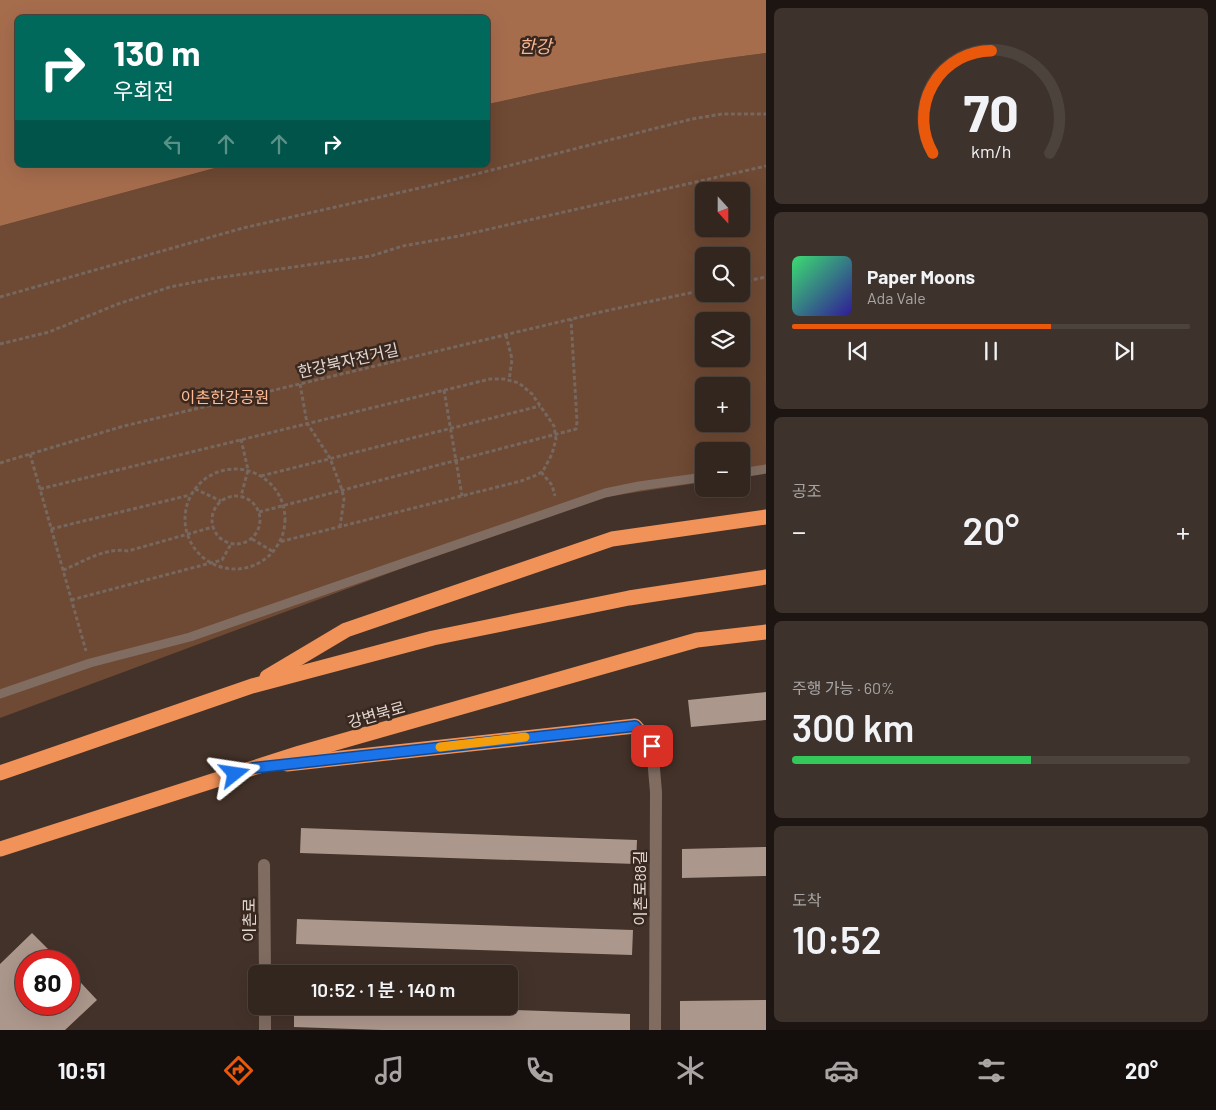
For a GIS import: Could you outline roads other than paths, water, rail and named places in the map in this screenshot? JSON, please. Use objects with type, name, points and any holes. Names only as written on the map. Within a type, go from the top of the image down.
[{"type":"highway","points":[[252,686],[346,630],[612,539],[766,517]]},
{"type":"highway","points":[[0,773],[252,686],[433,638],[629,598],[766,577]]},
{"type":"highway","name":"강변북로","points":[[0,849],[310,750],[698,640],[766,632]]},
{"type":"highway","points":[[253,768],[635,726],[652,746]]},
{"type":"street","name":"이촌로88길","points":[[652,746],[656,792],[655,1030]]},
{"type":"street","name":"이촌로","points":[[264,865],[265,965]]},
{"type":"street","points":[[265,1015],[265,1030]]},
{"type":"lane","points":[[750,471],[766,469]]},
{"type":"lane","points":[[0,694],[90,663],[190,637],[605,493],[639,486],[695,479]]},
{"type":"water","name":"한강","points":[[0,0],[766,0],[766,53],[661,69],[490,104],[490,15],[15,15],[15,167],[219,167],[0,226]]},
{"type":"park label","name":"이촌한강공원","points":[[225,396]]}]
